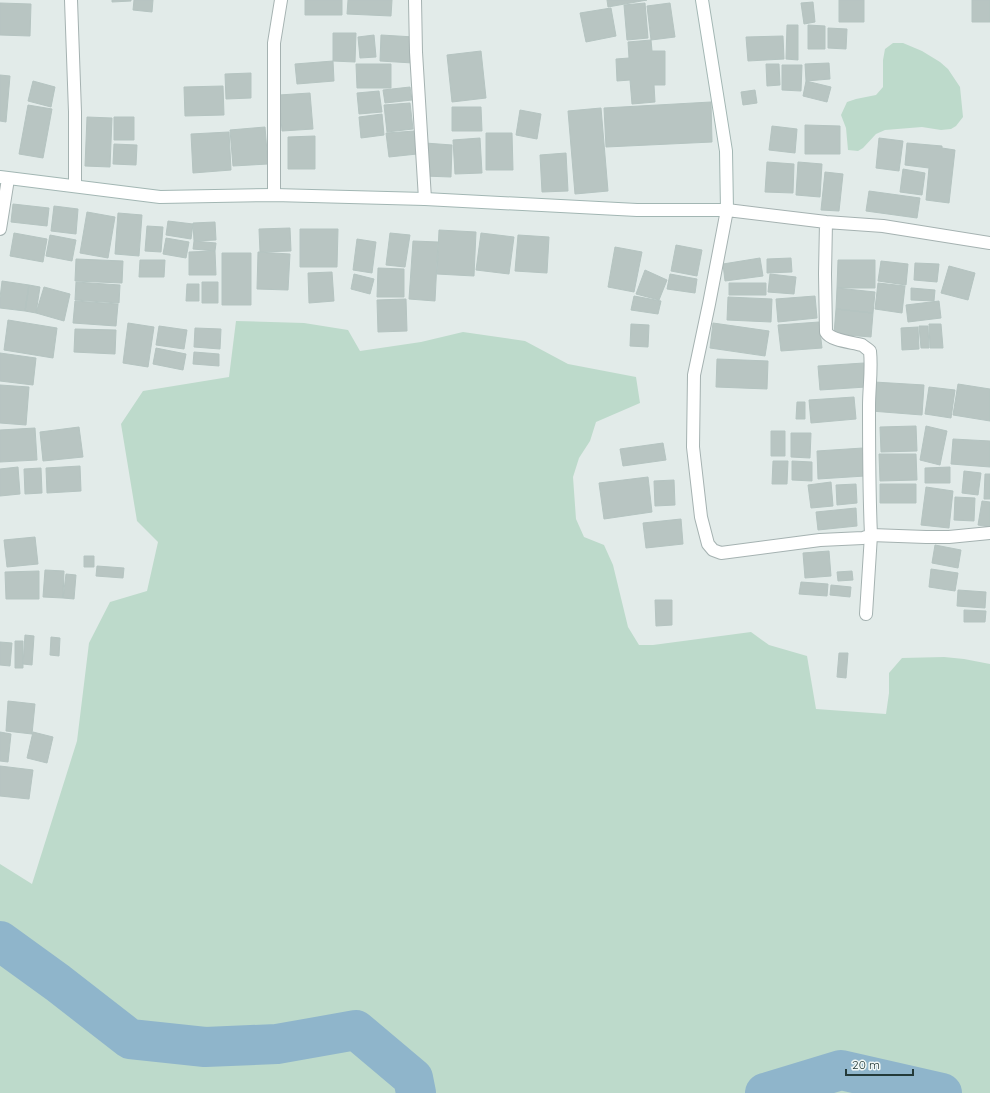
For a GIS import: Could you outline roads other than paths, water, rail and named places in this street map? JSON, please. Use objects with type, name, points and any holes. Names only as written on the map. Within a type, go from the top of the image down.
[{"type":"street","points":[[71,0],[76,186]]},
{"type":"street","points":[[274,195],[274,42],[281,0]]},
{"type":"street","points":[[415,0],[416,52],[425,199]]},
{"type":"street","points":[[702,0],[726,151],[727,210],[694,375],[693,447],[701,517],[708,544],[713,550],[721,553],[820,540],[863,538],[871,535],[949,537],[990,534]]},
{"type":"street","points":[[0,229],[4,178],[160,197],[274,195],[425,199],[638,210],[727,210],[826,222],[883,226],[990,243]]},
{"type":"street","points":[[826,222],[825,282],[827,335],[863,346],[870,351],[869,500],[871,535],[866,614]]},
{"type":"waterway","points":[[0,941],[58,983],[130,1039],[205,1047],[277,1044],[356,1030],[413,1078],[416,1093]]},
{"type":"waterway","points":[[765,1093],[841,1070],[942,1093]]}]
